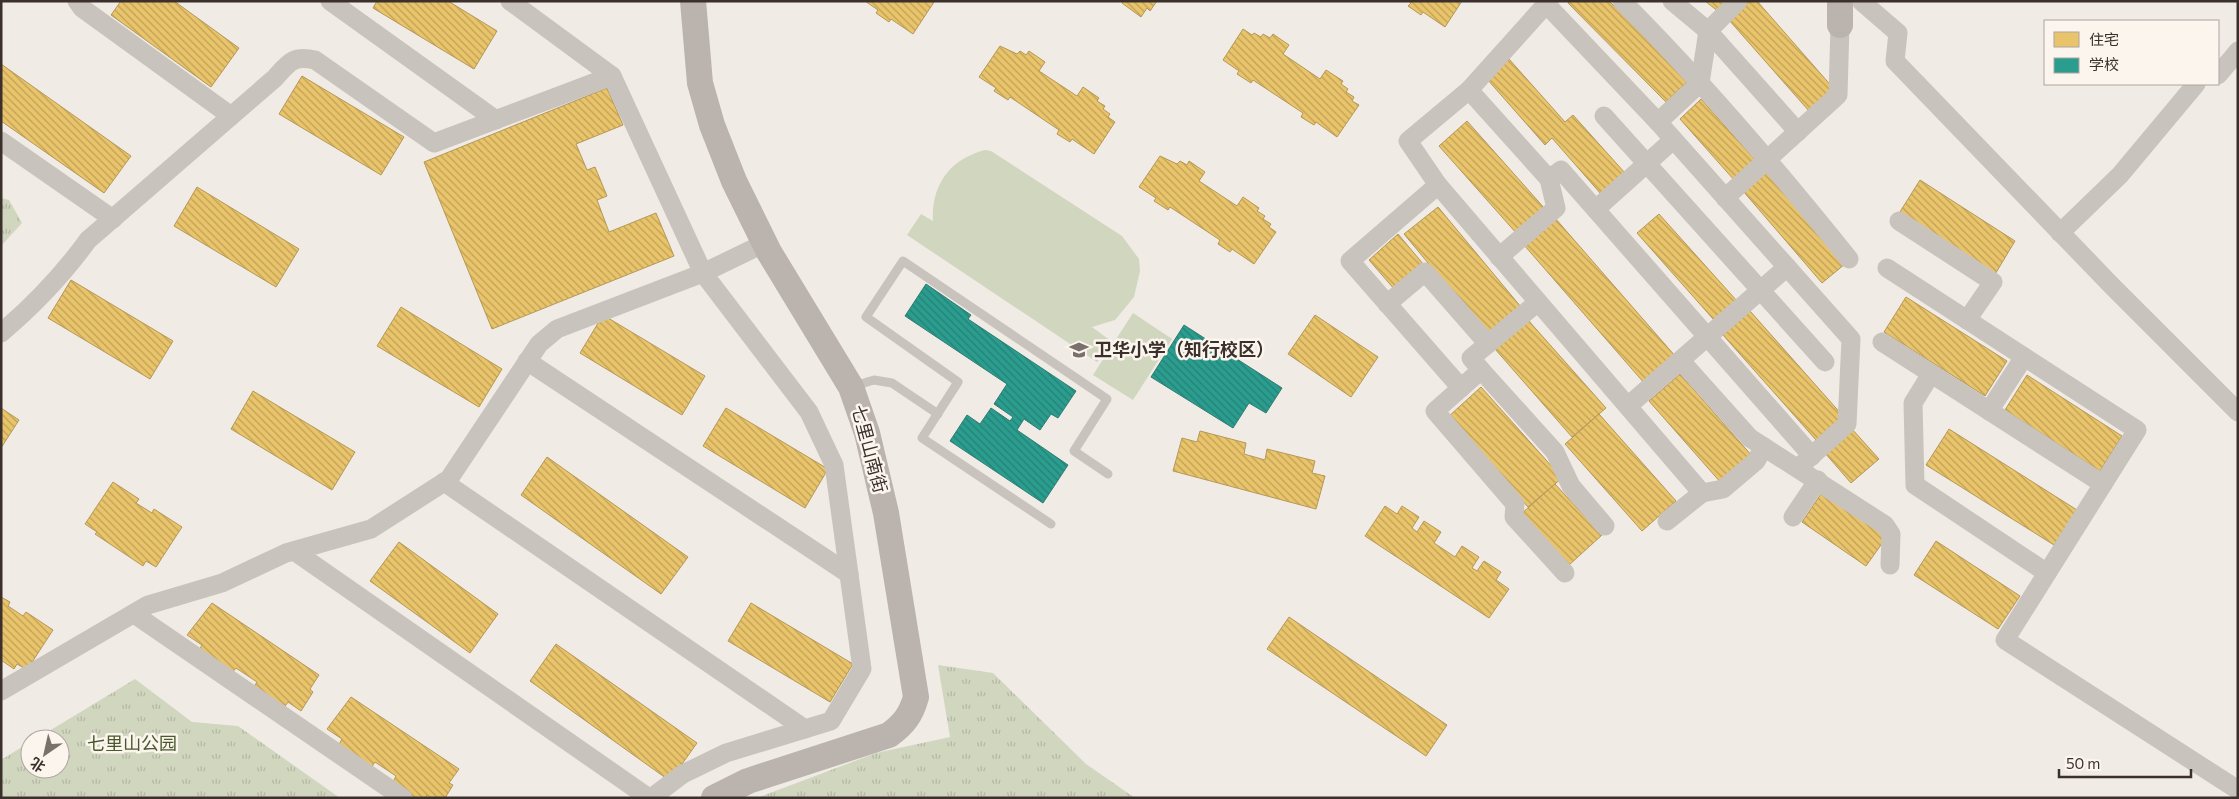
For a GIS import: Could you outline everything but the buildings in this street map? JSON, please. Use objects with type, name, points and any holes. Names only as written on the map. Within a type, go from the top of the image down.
[{"type":"street","points":[[77,1],[82,8],[231,116]]},
{"type":"street","points":[[330,1],[496,120]]},
{"type":"street","points":[[294,551],[650,798],[684,774],[726,754],[831,721],[862,669],[834,466],[809,412],[703,273],[612,76],[510,1]]},
{"type":"street","name":"七里山南街","points":[[693,1],[700,83],[712,125],[734,181],[765,243],[851,386],[868,433],[886,513],[916,697],[911,713],[904,724],[889,735],[748,781],[714,798]]},
{"type":"street","points":[[1622,1],[1769,159],[1850,259]]},
{"type":"street","points":[[1672,1],[1708,31],[1798,132]]},
{"type":"street","points":[[1658,122],[1700,83],[1708,31],[1738,1]]},
{"type":"street","points":[[1861,1],[1898,34],[1895,61],[2060,233],[2238,412]]},
{"type":"street","points":[[1702,493],[1438,186],[1408,141],[1469,90],[1548,3],[1658,122],[1851,339],[1847,424],[1798,468]]},
{"type":"street","points":[[1725,198],[1838,95],[1840,13]]},
{"type":"street","points":[[2219,74],[2238,51]]},
{"type":"street","points":[[1,333],[40,300],[71,264],[88,240],[275,78],[289,63],[301,57],[315,60],[434,143],[612,76]]},
{"type":"street","points":[[2060,233],[2120,175],[2195,85]]},
{"type":"street","points":[[1469,90],[1549,179],[1556,208],[1499,258]]},
{"type":"street","points":[[1604,116],[1825,362]]},
{"type":"street","points":[[1596,209],[1673,140]]},
{"type":"street","points":[[1,141],[112,219]]},
{"type":"street","points":[[1549,179],[1561,170],[1812,456]]},
{"type":"street","points":[[1438,186],[1350,261],[1461,388]]},
{"type":"street","points":[[1899,221],[1992,282],[1968,320]]},
{"type":"street","points":[[1,691],[148,605],[222,583],[294,551],[370,529],[444,482],[457,469],[539,344],[557,329],[703,273],[765,243]]},
{"type":"street","points":[[1628,406],[1787,267]]},
{"type":"street","points":[[1886,268],[2137,430],[2005,640],[2238,790]]},
{"type":"street","points":[[1387,304],[1425,272],[1488,344]]},
{"type":"street","points":[[1538,302],[1472,358],[1555,452],[1571,486],[1605,526]]},
{"type":"street","points":[[1882,342],[2103,484]]},
{"type":"street","points":[[1989,411],[2024,357]]},
{"type":"street","points":[[527,361],[849,574]]},
{"type":"street","points":[[1681,361],[1750,438],[1818,480],[1885,525],[1890,534],[1890,565]]},
{"type":"street","points":[[1481,370],[1435,411],[1515,504],[1514,517],[1565,573]]},
{"type":"street","points":[[1931,374],[1914,403],[1915,485],[2047,573]]},
{"type":"street","points":[[1667,521],[1702,493],[1723,490],[1756,461],[1764,447]]},
{"type":"street","points":[[1793,517],[1818,480]]},
{"type":"street","points":[[444,482],[805,729]]},
{"type":"street","points":[[134,614],[403,798]]},
{"type":"lane","points":[[1051,524],[922,438],[958,382],[866,317],[903,261],[1107,399],[1074,452],[1108,474]]},
{"type":"lane","points":[[851,386],[874,380],[892,383],[938,414]]},
{"type":"green space","points":[[985,150],[991,151],[1122,236],[1139,259],[1140,271],[1134,297],[1115,320],[1092,327],[1111,341],[1097,362],[907,235],[921,214],[933,221],[935,196],[945,175],[962,160]]},
{"type":"green space","points":[[1,198],[9,200],[22,223],[1,246]]},
{"type":"green space","points":[[1133,313],[1172,339],[1133,400],[1093,375]]},
{"type":"green space","points":[[938,665],[993,673],[1086,764],[1135,798],[757,798],[876,753],[950,737]]},
{"type":"green space","name":"七里山公园","points":[[135,679],[192,722],[238,726],[340,798],[1,798],[1,760],[20,748],[20,779],[70,779],[70,729],[52,729]]},
{"type":"place","name":"卫华小学（知行校区）","points":[[1079,350]]}]
